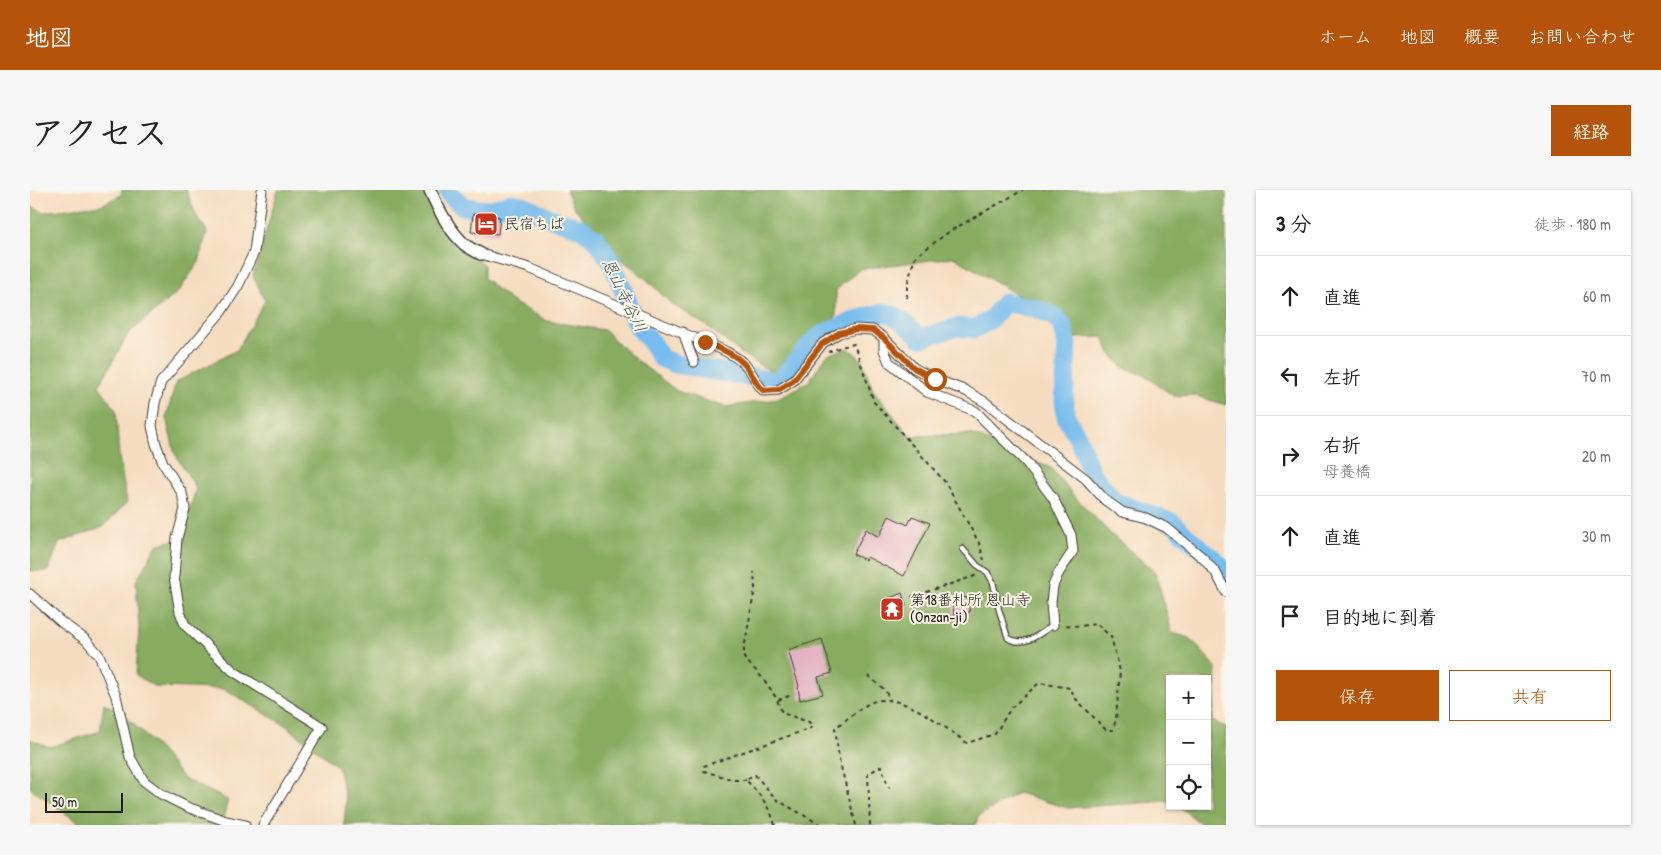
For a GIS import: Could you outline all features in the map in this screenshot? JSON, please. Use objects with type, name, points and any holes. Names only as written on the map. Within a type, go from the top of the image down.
[{"type":"street","points":[[262,190],[254,252],[238,286],[222,312],[161,382],[155,403],[152,426],[163,463],[182,493],[184,509],[177,538],[174,577],[180,612],[185,625],[232,670],[322,726],[263,825]]},
{"type":"street","points":[[430,190],[440,212],[464,244],[481,254],[529,268],[614,305],[683,332],[738,358],[748,368],[764,391],[778,390],[793,381],[822,344],[839,333],[856,329],[873,330],[884,338],[914,368],[935,379],[966,391],[985,402],[1086,479],[1105,500],[1122,512],[1146,518],[1167,528],[1203,558],[1216,573],[1226,592]]},
{"type":"street","points":[[683,332],[694,362]]},
{"type":"street","points":[[884,338],[884,350],[890,362],[927,392],[975,411],[1026,462],[1053,498],[1071,535],[1072,551],[1053,586],[1051,603],[1053,624]]},
{"type":"street","points":[[30,594],[61,622],[86,640],[99,655],[116,696],[130,758],[144,780],[161,794],[187,807],[226,821],[245,825]]},
{"type":"lane","points":[[963,550],[977,565],[987,572],[993,582],[1008,638],[1015,642],[1022,642],[1042,633],[1053,624]]},
{"type":"path","points":[[907,298],[907,285],[915,257],[950,231],[1023,190]]},
{"type":"path","points":[[825,353],[841,346],[854,344],[874,402],[946,482],[979,543],[987,572],[911,598]]},
{"type":"path","points":[[754,572],[756,588],[744,649],[744,658],[765,680],[778,700],[782,713],[809,722],[813,726],[704,766],[704,770],[734,780],[746,780],[755,775],[777,800],[821,825]]},
{"type":"path","points":[[856,825],[839,759],[834,728],[871,702],[895,700],[920,712],[967,743],[995,734],[1011,708],[1039,683],[1070,688],[1076,699],[1106,730],[1113,730],[1116,719],[1120,672],[1111,637],[1097,624],[1081,626],[1053,624]]},
{"type":"path","points":[[868,676],[885,690],[890,700]]},
{"type":"path","points":[[778,700],[792,694]]},
{"type":"path","points":[[870,825],[868,774],[881,766],[889,788]]},
{"type":"path","points":[[746,780],[760,795],[776,825]]},
{"type":"green space","points":[[122,190],[186,190],[196,215],[207,231],[199,262],[178,292],[128,334],[99,386],[116,410],[119,457],[127,502],[103,527],[59,543],[48,571],[30,571],[30,206],[43,212],[101,205],[121,195]]},
{"type":"green space","points":[[278,190],[421,190],[445,234],[484,265],[484,278],[511,301],[547,321],[604,330],[636,360],[677,391],[725,407],[777,399],[808,382],[827,355],[848,348],[862,360],[873,390],[910,436],[971,434],[1051,468],[1072,494],[1112,535],[1156,573],[1172,633],[1190,638],[1216,667],[1213,722],[1226,727],[1226,825],[1203,825],[1183,810],[1211,810],[1211,675],[1166,675],[1166,801],[1067,808],[1018,793],[979,816],[975,825],[344,825],[346,801],[338,767],[285,725],[224,689],[155,687],[136,675],[139,627],[136,581],[157,545],[181,538],[196,488],[175,454],[166,418],[176,382],[237,350],[265,301],[253,276]]},
{"type":"green space","points":[[566,190],[1226,190],[1226,405],[1193,395],[1174,396],[1142,374],[1124,368],[1110,353],[1103,337],[1075,338],[1056,310],[1016,294],[954,257],[860,269],[836,290],[836,317],[793,352],[773,373],[739,352],[710,328],[670,303],[644,277],[612,252],[574,207]]},
{"type":"green space","points":[[104,703],[126,716],[161,751],[184,779],[228,800],[221,825],[82,825],[30,788],[30,739],[50,747],[100,731]]},
{"type":"building","name":"民宿ちば","points":[[473,214],[500,217],[498,234],[471,232]]},
{"type":"building","points":[[889,516],[908,525],[912,516],[930,523],[904,576],[867,557],[865,560],[853,554],[866,529],[879,537]]},
{"type":"building","points":[[902,593],[906,606],[903,607],[905,612],[891,619],[883,601]]},
{"type":"building","points":[[966,597],[970,612],[954,615],[952,600]]},
{"type":"building","points":[[822,639],[832,673],[818,677],[823,694],[800,700],[799,686],[788,650]]},
{"type":"waterway","name":"恩山寺谷川","points":[[448,190],[449,194],[463,206],[489,210],[511,203],[523,205],[548,217],[580,228],[596,239],[612,264],[638,326],[661,358],[675,364],[778,382],[816,339],[840,327],[873,315],[882,313],[892,315],[921,338],[957,327],[975,329],[991,319],[1005,302],[1037,309],[1055,317],[1063,327],[1067,344],[1064,400],[1066,417],[1079,440],[1091,473],[1115,502],[1173,523],[1215,560],[1224,569],[1226,575]]},
{"type":"place","name":"民宿ちば","points":[[486,224]]},
{"type":"place","name":"第18番札所 恩山寺 (Onzan-ji)","points":[[892,609]]},
{"type":"route","points":[[705,342],[738,358],[748,368],[764,391],[778,390],[793,381],[822,344],[839,333],[856,329],[873,330],[884,338],[914,368],[935,379]]}]
